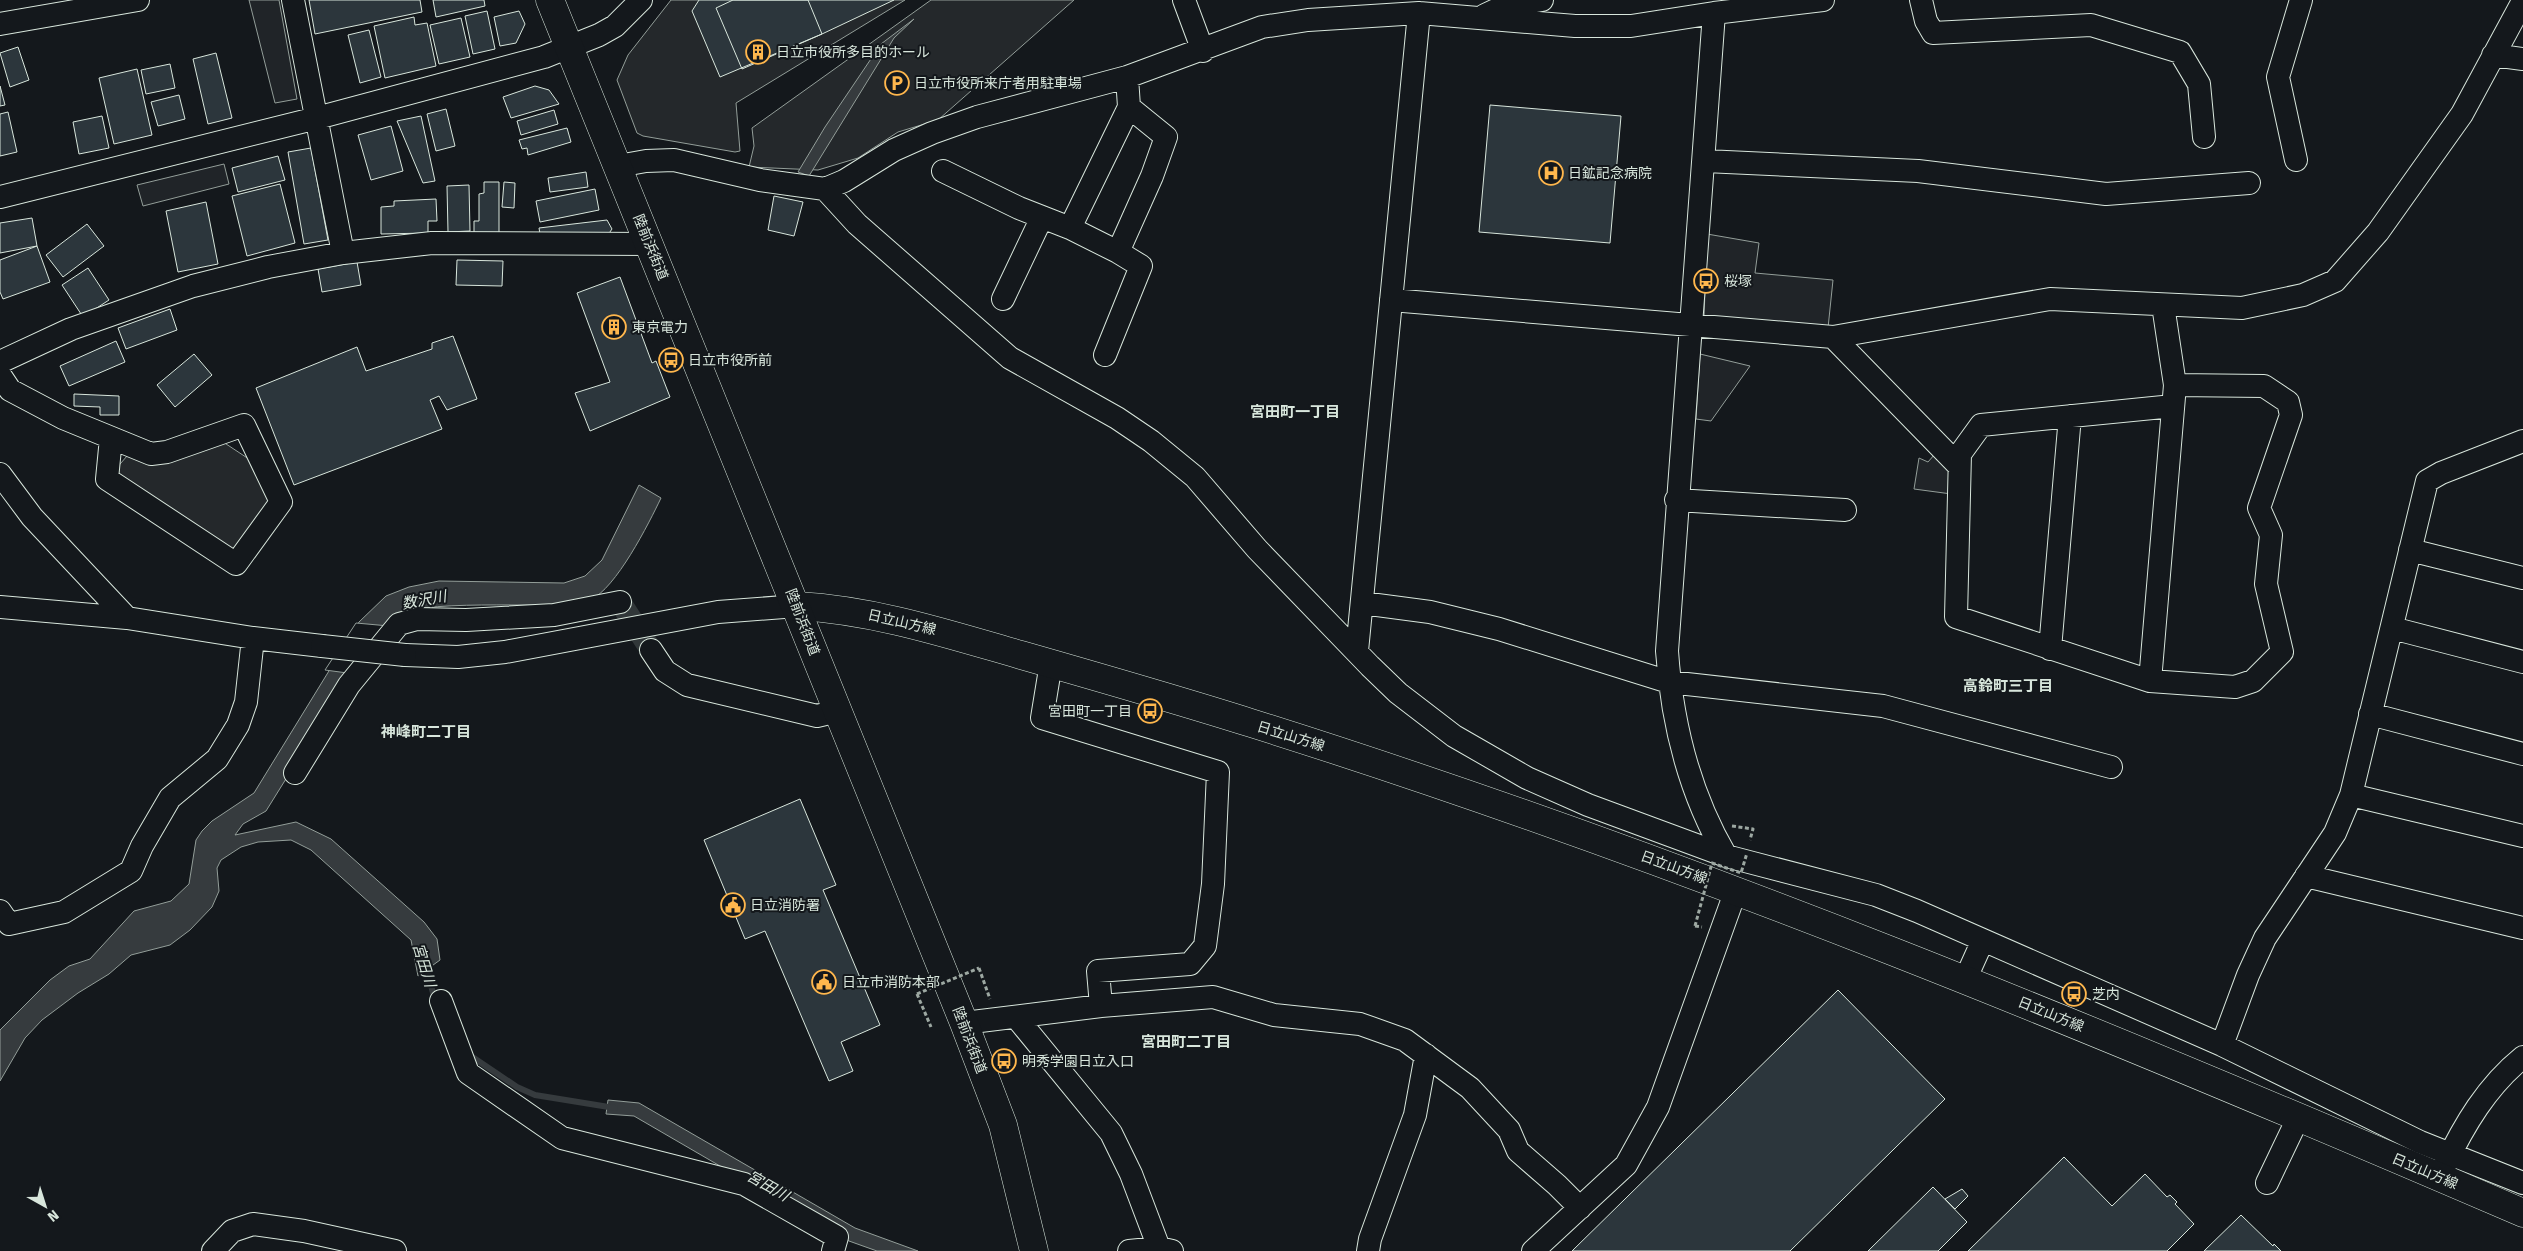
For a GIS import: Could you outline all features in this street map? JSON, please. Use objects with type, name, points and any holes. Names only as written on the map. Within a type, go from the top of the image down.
[{"type":"main road","name":"陸前浜街道","points":[[550,0],[797,606],[964,1023],[1003,1125],[1034,1251]]},
{"type":"main road","name":"日立山方線","points":[[797,606],[860,612],[945,633],[1157,694],[1392,768],[1736,890],[1965,980],[2299,1116],[2445,1166],[2523,1213]]},
{"type":"street","points":[[0,24],[138,0]]},
{"type":"street","points":[[293,0],[342,253]]},
{"type":"street","points":[[0,197],[317,118],[544,57],[570,48],[615,26],[641,0]]},
{"type":"street","points":[[1184,0],[1203,50]]},
{"type":"street","points":[[1480,18],[1502,6],[1542,0]]},
{"type":"street","points":[[618,166],[646,161],[674,160],[760,180],[825,189],[844,181],[894,150],[932,132],[978,117],[1127,77],[1262,27],[1308,20],[1419,13],[1575,26],[1622,26],[1823,0]]},
{"type":"street","points":[[1921,0],[1926,21],[1932,33],[2091,25],[2180,52],[2199,84],[2204,137]]},
{"type":"street","points":[[2296,160],[2278,77],[2301,0]]},
{"type":"street","points":[[1391,300],[1833,337],[2050,299],[2242,308],[2303,295],[2335,281],[2378,232],[2462,114],[2523,1]]},
{"type":"street","points":[[1357,651],[1419,13]]},
{"type":"street","points":[[1714,13],[1705,162],[1676,500],[1667,651],[1669,682],[1679,735],[1696,797],[1707,822],[1728,857]]},
{"type":"street","points":[[2493,55],[2523,59]]},
{"type":"street","points":[[1070,228],[1128,107],[1127,77]]},
{"type":"street","points":[[1118,252],[1152,176],[1166,137],[1128,107]]},
{"type":"street","points":[[1705,162],[1918,171],[2106,194],[2249,183]]},
{"type":"street","points":[[943,171],[1070,228],[1141,266],[1104,355]]},
{"type":"street","points":[[825,189],[857,224],[1010,358],[1117,418],[1177,460],[1195,477],[1297,592],[1398,693],[1454,736],[1527,778],[1588,805],[1728,857],[1876,895],[2222,1045],[2445,1166],[2523,1183]]},
{"type":"street","points":[[1003,299],[1042,217]]},
{"type":"street","points":[[0,362],[71,329],[193,286],[268,267],[342,253],[432,243],[649,244]]},
{"type":"street","points":[[2150,681],[2174,395],[2163,305]]},
{"type":"street","points":[[1833,337],[1959,466]]},
{"type":"street","points":[[0,375],[10,390],[63,418],[151,454],[167,452],[244,425],[281,502],[236,564],[107,479],[111,438]]},
{"type":"street","points":[[2264,386],[2288,402],[2291,415],[2259,508],[2271,535],[2266,584],[2282,652],[2253,681],[2235,687],[2150,681],[1956,618],[1960,454],[1981,425],[2070,416],[2174,395],[2264,386]]},
{"type":"street","points":[[2050,649],[2070,416]]},
{"type":"street","points":[[2222,1045],[2248,974],[2265,938],[2335,833],[2351,795],[2426,481],[2442,472],[2523,441]]},
{"type":"street","points":[[0,474],[32,517],[127,618]]},
{"type":"street","points":[[1676,500],[1845,510]]},
{"type":"street","points":[[2410,550],[2523,578]]},
{"type":"street","points":[[295,773],[349,685],[399,624],[417,619],[466,620],[554,615],[620,602]]},
{"type":"street","points":[[1362,603],[1430,612],[1500,629],[1669,682],[1883,706],[2111,767]]},
{"type":"street","points":[[0,607],[127,618],[253,638],[405,656],[458,658],[506,652],[718,612],[797,606]]},
{"type":"street","points":[[2392,628],[2523,662]]},
{"type":"street","points":[[0,911],[9,924],[64,912],[131,871],[142,846],[170,798],[217,759],[238,725],[246,702],[253,638]]},
{"type":"street","points":[[651,650],[665,671],[686,685],[817,716],[838,711]]},
{"type":"street","points":[[1051,663],[1042,718],[1218,772],[1213,884],[1205,946],[1190,964],[1098,971],[1101,1006]]},
{"type":"street","points":[[2370,714],[2523,754]]},
{"type":"street","points":[[2351,795],[2523,836]]},
{"type":"street","points":[[2306,876],[2523,928]]},
{"type":"street","points":[[1533,1251],[1626,1165],[1658,1107],[1736,890]]},
{"type":"street","points":[[1965,980],[1983,940]]},
{"type":"street","points":[[964,1023],[1101,1006],[1213,997],[1274,1015],[1360,1024],[1405,1040],[1470,1088],[1509,1130],[1518,1152],[1557,1185],[1580,1208]]},
{"type":"street","points":[[441,1001],[468,1073],[562,1138],[744,1184],[837,1237],[833,1251]]},
{"type":"street","points":[[1016,1017],[1111,1134],[1166,1250],[1129,1251]]},
{"type":"street","points":[[1368,1251],[1370,1239],[1415,1114],[1426,1055]]},
{"type":"street","points":[[2445,1166],[2485,1094],[2505,1071],[2523,1057]]},
{"type":"street","points":[[2267,1183],[2299,1116]]},
{"type":"street","points":[[213,1251],[232,1231],[253,1224],[304,1231],[395,1251]]},
{"type":"path","points":[[1728,857],[1741,873],[1728,857]]},
{"type":"path","points":[[1695,926],[1728,857]]},
{"type":"path","points":[[931,1027],[917,994],[979,968],[992,1002]]},
{"type":"shaded area","points":[[249,0],[279,0],[297,99],[275,103]]},
{"type":"shaded area","points":[[671,0],[905,0],[736,103],[740,151],[735,152],[643,136],[637,133],[617,80],[628,55]]},
{"type":"shaded area","name":"日立市役所来庁者用駐車場","points":[[931,0],[1074,0],[938,120],[898,132],[858,158],[818,170],[749,167],[754,146],[752,128]]},
{"type":"shaded area","points":[[224,164],[229,184],[143,206],[137,185]]},
{"type":"shaded area","points":[[1707,234],[1759,243],[1755,273],[1833,280],[1828,328],[1704,318]]},
{"type":"shaded area","points":[[1700,354],[1750,366],[1711,421],[1696,419]]},
{"type":"shaded area","points":[[214,436],[267,471],[281,502],[236,564],[107,479],[134,448]]},
{"type":"shaded area","points":[[1941,447],[1959,495],[1914,489],[1919,458],[1928,462]]},
{"type":"water","points":[[914,19],[894,38],[809,176],[798,172],[825,127],[881,44]]},
{"type":"water","name":"数沢川","points":[[639,485],[661,498],[621,569],[600,593],[590,600],[567,606],[467,605],[408,610],[345,684],[266,811],[243,824],[235,835],[296,822],[331,839],[424,922],[437,939],[440,960],[418,976],[411,940],[311,850],[291,840],[258,842],[241,847],[221,860],[217,868],[219,891],[212,907],[190,930],[170,945],[131,955],[109,974],[78,993],[42,1020],[25,1038],[0,1081],[0,1030],[50,980],[69,966],[90,959],[134,911],[171,901],[189,884],[196,840],[202,831],[212,821],[254,793],[359,622],[386,596],[409,587],[439,581],[564,583],[585,576],[602,560]]},
{"type":"water","points":[[608,1100],[639,1103],[855,1228],[918,1251],[877,1251],[849,1241],[634,1116],[606,1114]]},
{"type":"pier","points":[[356,623],[389,626],[355,674],[325,670]]},
{"type":"building","points":[[309,0],[420,0],[422,12],[315,34]]},
{"type":"building","points":[[433,0],[484,0],[485,6],[436,17]]},
{"type":"building","points":[[699,0],[894,0],[822,34],[720,77],[692,11]]},
{"type":"building","name":"日立市役所多目的ホール","points":[[733,0],[808,0],[822,34],[742,69],[716,8]]},
{"type":"building","points":[[487,11],[495,49],[473,54],[465,16]]},
{"type":"building","points":[[519,11],[525,24],[516,43],[500,46],[494,17]]},
{"type":"building","points":[[414,17],[415,25],[427,23],[436,66],[385,78],[374,26]]},
{"type":"building","points":[[461,18],[470,57],[439,64],[430,25]]},
{"type":"building","points":[[369,30],[381,77],[360,83],[348,35]]},
{"type":"building","points":[[18,47],[29,80],[10,87],[0,53]]},
{"type":"building","points":[[216,53],[232,118],[208,124],[193,59]]},
{"type":"building","points":[[170,64],[175,88],[146,94],[141,70]]},
{"type":"building","points":[[137,69],[152,135],[114,144],[99,78]]},
{"type":"building","points":[[0,86],[5,105],[0,106]]},
{"type":"building","points":[[535,86],[549,90],[559,104],[511,118],[503,97]]},
{"type":"building","points":[[179,95],[185,119],[158,126],[151,102]]},
{"type":"building","points":[[1490,105],[1621,116],[1610,243],[1479,232]]},
{"type":"building","points":[[446,109],[455,146],[436,151],[427,114]]},
{"type":"building","points":[[554,110],[558,124],[521,135],[517,121]]},
{"type":"building","points":[[8,112],[17,152],[0,156],[0,114]]},
{"type":"building","points":[[102,116],[109,148],[79,154],[73,122]]},
{"type":"building","points":[[421,116],[435,181],[423,183],[397,121]]},
{"type":"building","points":[[391,126],[403,171],[371,180],[358,135]]},
{"type":"building","points":[[567,128],[571,142],[528,155],[527,148],[522,149],[519,140]]},
{"type":"building","points":[[311,148],[328,240],[304,244],[288,152]]},
{"type":"building","points":[[278,156],[285,180],[238,192],[232,168]]},
{"type":"building","points":[[586,172],[588,187],[550,192],[548,178]]},
{"type":"building","points":[[484,182],[499,182],[499,237],[474,237],[474,221],[479,221],[479,194],[484,193]]},
{"type":"building","points":[[504,182],[515,183],[514,208],[502,207]]},
{"type":"building","points":[[280,184],[295,243],[247,256],[232,196]]},
{"type":"building","points":[[469,185],[470,231],[448,232],[447,186]]},
{"type":"building","points":[[595,189],[599,210],[540,222],[536,201]]},
{"type":"building","points":[[774,196],[803,202],[794,236],[768,230]]},
{"type":"building","points":[[436,199],[437,221],[428,221],[428,233],[381,234],[381,207],[394,206],[394,201]]},
{"type":"building","points":[[206,202],[218,264],[178,272],[166,211]]},
{"type":"building","points":[[32,218],[37,246],[0,253],[0,223]]},
{"type":"building","points":[[607,220],[612,229],[605,239],[541,240],[539,228]]},
{"type":"building","points":[[87,224],[104,246],[63,277],[46,255]]},
{"type":"building","points":[[37,246],[50,282],[3,299],[0,292],[0,260]]},
{"type":"building","points":[[457,260],[503,261],[502,286],[456,285]]},
{"type":"building","points":[[357,262],[361,285],[322,292],[318,269]]},
{"type":"building","points":[[88,268],[109,300],[83,317],[62,285]]},
{"type":"building","name":"東京電力","points":[[620,277],[652,363],[656,361],[670,397],[590,431],[575,393],[610,382],[577,293]]},
{"type":"building","points":[[170,309],[177,330],[126,349],[118,328]]},
{"type":"building","points":[[453,336],[477,399],[447,410],[439,396],[430,400],[442,429],[294,485],[256,388],[357,347],[366,371],[432,349],[432,343]]},
{"type":"building","points":[[116,341],[125,362],[69,386],[60,366]]},
{"type":"building","points":[[194,354],[212,375],[175,407],[157,385]]},
{"type":"building","points":[[74,394],[119,396],[119,415],[100,415],[100,407],[74,406]]},
{"type":"building","name":"日立市消防本部","points":[[800,799],[836,885],[823,890],[880,1025],[841,1042],[853,1071],[829,1081],[765,931],[745,939],[704,840]]},
{"type":"building","points":[[1838,990],[1945,1099],[1790,1251],[1572,1251]]},
{"type":"building","points":[[2064,1157],[2112,1206],[2145,1174],[2167,1197],[2170,1195],[2177,1202],[2175,1204],[2194,1224],[2167,1251],[1968,1251]]},
{"type":"building","points":[[1933,1187],[1967,1222],[1938,1251],[1868,1251]]},
{"type":"building","points":[[1962,1189],[1968,1196],[1955,1209],[1945,1199]]},
{"type":"building","points":[[2241,1215],[2273,1246],[2274,1244],[2281,1251],[2204,1251]]},
{"type":"waterway","name":"宮田川","points":[[425,964],[435,1000]]},
{"type":"waterway","name":"宮田川","points":[[468,1054],[517,1087],[535,1095],[615,1108]]},
{"type":"tunnel","points":[[620,602],[651,650]]},
{"type":"place","name":"日立市役所多目的ホール","points":[[758,52]]},
{"type":"place","name":"日立市役所来庁者用駐車場","points":[[897,83]]},
{"type":"place","name":"日鉱記念病院","points":[[1551,173]]},
{"type":"place","name":"桜塚","points":[[1706,281]]},
{"type":"place","name":"東京電力","points":[[614,327]]},
{"type":"place","name":"日立市役所前","points":[[671,360]]},
{"type":"place","name":"宮田町一丁目","points":[[1150,711]]},
{"type":"place","name":"日立消防署","points":[[733,905]]},
{"type":"place","name":"日立市消防本部","points":[[824,982]]},
{"type":"place","name":"芝内","points":[[2074,994]]},
{"type":"place","name":"明秀学園日立入口","points":[[1004,1061]]},
{"type":"district","name":"宮田町一丁目","points":[[1295,412]]},
{"type":"district","name":"高鈴町三丁目","points":[[2008,686]]},
{"type":"district","name":"神峰町二丁目","points":[[426,732]]},
{"type":"district","name":"宮田町二丁目","points":[[1186,1042]]}]
